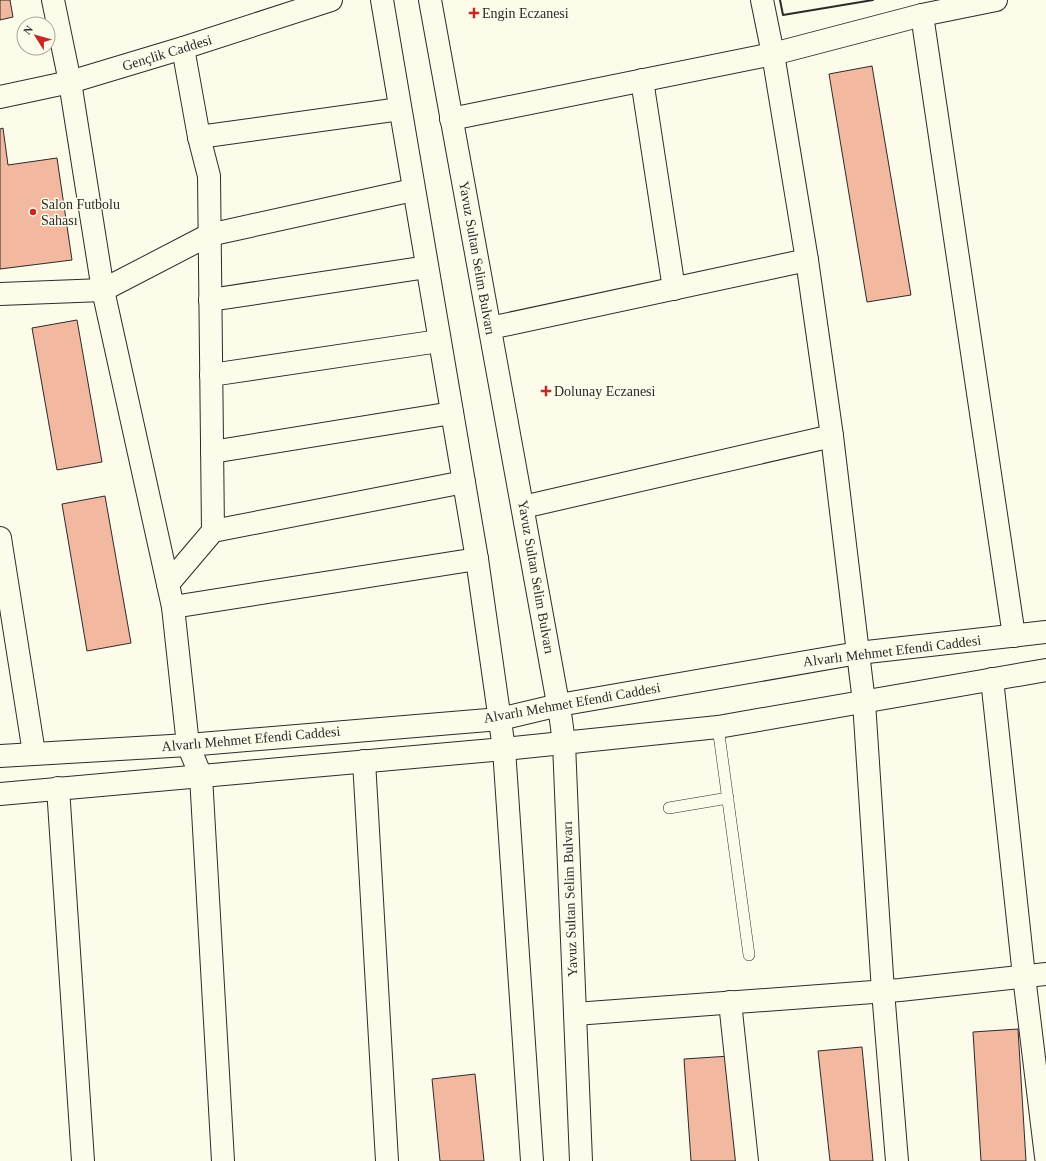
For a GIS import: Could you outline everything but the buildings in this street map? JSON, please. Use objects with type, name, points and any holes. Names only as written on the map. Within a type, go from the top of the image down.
[{"type":"street","points":[[53,0],[70,82],[103,290],[173,606],[188,745],[201,776],[223,1161]]},
{"type":"street","name":"Gençlik Caddesi","points":[[0,97],[70,82],[183,48],[331,0]]},
{"type":"street","points":[[382,0],[477,559],[504,749],[532,1161]]},
{"type":"street","name":"Yavuz Sultan Selim Bulvarı","points":[[430,0],[559,705],[564,743],[581,1161]]},
{"type":"street","points":[[762,0],[773,54],[832,436],[864,702],[883,991],[897,1161]]},
{"type":"street","points":[[451,119],[773,54],[922,15],[996,0]]},
{"type":"street","points":[[922,15],[1014,636]]},
{"type":"street","points":[[183,48],[199,137],[209,176],[213,531]]},
{"type":"street","points":[[642,80],[674,289]]},
{"type":"street","points":[[199,137],[400,109]]},
{"type":"street","points":[[0,294],[103,290],[209,235],[414,190]]},
{"type":"street","points":[[490,328],[806,260]]},
{"type":"street","points":[[210,300],[427,267]]},
{"type":"street","points":[[211,375],[440,341]]},
{"type":"street","points":[[212,452],[452,413]]},
{"type":"street","points":[[523,507],[832,436]]},
{"type":"street","points":[[168,584],[213,531],[464,482]]},
{"type":"street","points":[[0,538],[34,753]]},
{"type":"street","points":[[173,606],[477,559]]},
{"type":"street","name":"Alvarlı Mehmet Efendi Caddesi","points":[[0,756],[188,745],[500,719],[559,705],[858,653],[1046,632]]},
{"type":"street","points":[[0,794],[504,749],[718,727],[1046,670]]},
{"type":"street","points":[[992,679],[1024,976],[1046,1157]]},
{"type":"street","points":[[364,762],[387,1161]]},
{"type":"street","points":[[58,788],[83,1161]]},
{"type":"street","points":[[575,1014],[883,991],[1046,974]]},
{"type":"street","points":[[730,1002],[747,1161]]},
{"type":"lane","points":[[718,727],[749,955]]},
{"type":"lane","points":[[669,808],[728,798]]},
{"type":"wall","points":[[780,0],[783,15],[873,0]]},
{"type":"place","name":"Engin Eczanesi","points":[[474,13]]},
{"type":"place","name":"Salon Futbolu Sahası","points":[[33,212]]},
{"type":"place","name":"Dolunay Eczanesi","points":[[546,391]]}]
